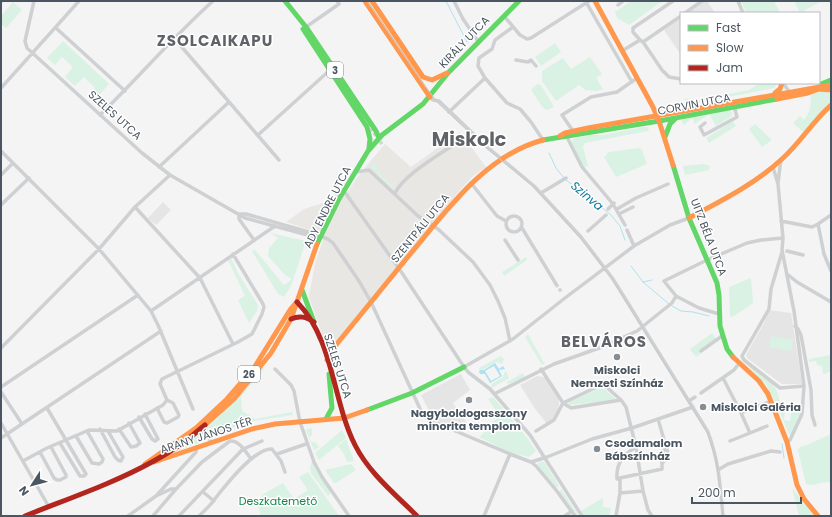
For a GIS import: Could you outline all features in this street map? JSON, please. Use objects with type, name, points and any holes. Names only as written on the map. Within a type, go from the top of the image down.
[{"type":"street","name":"SZELES UTCA","points":[[34,1],[25,41],[27,48],[32,54],[159,167],[170,175],[238,214],[328,238],[337,248],[371,302],[412,393],[421,411],[427,418],[531,462]]},
{"type":"street","points":[[1,88],[79,1]]},
{"type":"street","points":[[100,115],[174,38],[213,1]]},
{"type":"street","name":"3","points":[[285,1],[306,27],[376,131],[379,138]]},
{"type":"street","points":[[306,27],[339,4],[337,1]]},
{"type":"street","points":[[364,1],[430,97],[433,100],[439,101],[449,112],[503,160],[528,180],[583,236],[642,326],[708,432],[716,458],[723,515]]},
{"type":"street","points":[[372,1],[423,77],[432,80],[448,73]]},
{"type":"street","points":[[454,1],[463,19],[478,42]]},
{"type":"street","points":[[504,16],[520,35],[527,39],[531,38],[587,1],[632,82]]},
{"type":"street","name":"UITZ BÉLA UTCA","points":[[595,1],[653,107],[665,137],[689,218],[718,289],[720,326],[727,349],[738,365],[758,381],[768,394],[787,442],[797,485],[804,499],[818,516]]},
{"type":"street","points":[[618,5],[623,1]]},
{"type":"street","points":[[673,1],[634,28],[634,32],[662,70],[669,77],[680,79]]},
{"type":"street","points":[[686,12],[702,1]]},
{"type":"street","points":[[738,1],[743,12]]},
{"type":"street","name":"KIRÁLY UTCA","points":[[430,97],[448,73],[517,2]]},
{"type":"street","name":"3","points":[[296,16],[360,117],[373,135],[379,138]]},
{"type":"street","points":[[622,51],[642,41],[680,17]]},
{"type":"street","points":[[513,27],[496,40],[492,49],[479,58],[478,66],[485,78],[507,104],[520,109],[543,140]]},
{"type":"street","points":[[56,28],[125,90]]},
{"type":"street","points":[[174,38],[279,160]]},
{"type":"street","points":[[516,60],[528,62],[531,60],[536,66]]},
{"type":"street","points":[[258,135],[330,70]]},
{"type":"street","points":[[449,112],[485,78]]},
{"type":"street","points":[[572,131],[562,114],[590,97],[613,93],[622,89],[637,78]]},
{"type":"street","name":"CORVIN UTCA","points":[[566,135],[572,131],[644,118],[675,119],[790,94],[831,80]]},
{"type":"street","points":[[772,95],[780,89],[782,84]]},
{"type":"street","points":[[783,84],[790,94]]},
{"type":"street","points":[[831,85],[831,91]]},
{"type":"street","name":"CORVIN UTCA","points":[[813,87],[831,85]]},
{"type":"street","name":"CORVIN UTCA","points":[[551,138],[651,123],[658,119],[772,95],[808,93],[819,89],[831,91]]},
{"type":"street","name":"ADY ENDRE UTCA","points":[[302,290],[321,236],[344,191],[368,151],[379,138],[420,107],[430,97]]},
{"type":"street","points":[[159,167],[229,102]]},
{"type":"street","points":[[706,123],[700,127],[704,135],[737,117],[734,106]]},
{"type":"street","points":[[464,367],[510,341],[634,246],[670,225],[689,218],[732,194],[772,167],[830,106]]},
{"type":"street","points":[[644,118],[648,116],[653,107]]},
{"type":"street","points":[[665,137],[670,124],[675,119]]},
{"type":"street","points":[[651,123],[658,127],[665,137]]},
{"type":"street","points":[[367,127],[370,142],[368,151]]},
{"type":"street","points":[[566,135],[582,167],[613,203],[625,225]]},
{"type":"street","name":"ADY ENDRE UTCA","points":[[370,142],[379,138]]},
{"type":"street","name":"SZENTPÁLI UTCA","points":[[327,360],[336,345],[371,302],[400,271],[434,226],[472,183],[503,160],[532,143],[551,138]]},
{"type":"street","points":[[395,193],[400,185],[408,178],[453,145]]},
{"type":"street","points":[[1,150],[100,249],[151,311],[161,331],[193,408]]},
{"type":"street","points":[[781,159],[778,184],[784,251],[804,386],[802,414],[790,440],[787,442]]},
{"type":"street","points":[[1,175],[13,162]]},
{"type":"street","points":[[772,167],[778,184]]},
{"type":"street","points":[[355,172],[370,170],[418,216],[434,226],[473,262],[485,278],[505,318],[510,341]]},
{"type":"street","points":[[1,348],[100,249],[134,207],[170,175]]},
{"type":"street","points":[[1,205],[29,178]]},
{"type":"street","points":[[541,193],[564,180]]},
{"type":"street","points":[[472,183],[497,216],[506,221]]},
{"type":"street","points":[[617,209],[636,198],[668,184]]},
{"type":"street","points":[[344,191],[400,271],[464,367],[494,394],[530,435],[580,515]]},
{"type":"street","points":[[608,209],[613,203]]},
{"type":"street","points":[[134,207],[200,278],[233,344]]},
{"type":"street","points":[[619,214],[634,207]]},
{"type":"street","points":[[238,214],[239,220],[254,240]]},
{"type":"street","points":[[588,231],[606,214]]},
{"type":"street","points":[[781,221],[812,227],[831,215]]},
{"type":"street","points":[[506,221],[509,217],[516,216],[522,221],[522,228],[556,284]]},
{"type":"street","points":[[506,221],[507,229],[511,232],[516,232],[522,228]]},
{"type":"street","points":[[818,224],[824,254],[831,271]]},
{"type":"street","points":[[151,311],[275,225]]},
{"type":"street","points":[[627,230],[634,246]]},
{"type":"street","points":[[720,314],[699,308],[676,296],[664,281],[747,243],[783,238]]},
{"type":"street","points":[[505,240],[518,260]]},
{"type":"street","points":[[784,251],[803,255]]},
{"type":"street","points":[[784,251],[771,289],[769,309],[743,355],[743,358],[780,388],[804,386]]},
{"type":"street","points":[[157,408],[164,422],[167,423],[178,417],[179,415],[172,403],[167,400],[160,384],[162,379],[252,334],[264,308],[233,254]]},
{"type":"street","points":[[787,274],[797,282],[831,302]]},
{"type":"street","points":[[302,290],[314,322]]},
{"type":"street","name":"26","points":[[291,319],[302,290]]},
{"type":"street","points":[[562,293],[565,298]]},
{"type":"street","points":[[1,387],[138,295]]},
{"type":"street","points":[[494,394],[541,369],[602,347],[637,331],[672,303],[676,296]]},
{"type":"street","name":"SZELES UTCA","points":[[297,302],[314,322],[330,369],[344,418],[353,440],[363,458],[389,488],[417,516]]},
{"type":"street","name":"ARANY JÁNOS TÉR","points":[[142,467],[153,462],[186,441],[227,400],[254,368],[290,310],[297,302]]},
{"type":"street","points":[[291,319],[299,316],[314,322]]},
{"type":"street","name":"ARANY JÁNOS TÉR","points":[[142,467],[150,459],[199,428],[234,399],[271,353],[291,319]]},
{"type":"street","points":[[795,326],[801,334],[811,390],[812,415],[815,425]]},
{"type":"street","points":[[1,438],[161,331]]},
{"type":"street","points":[[701,351],[722,336]]},
{"type":"street","points":[[322,346],[328,347],[336,345]]},
{"type":"street","points":[[701,393],[723,378],[738,365]]},
{"type":"street","name":"ARANY JÁNOS TÉR","points":[[153,462],[176,456],[211,442],[252,429],[275,424],[344,418],[412,393],[464,367]]},
{"type":"street","points":[[275,369],[291,385],[294,391],[306,444],[322,477],[350,516]]},
{"type":"street","points":[[326,419],[332,408],[329,377],[330,369]]},
{"type":"street","points":[[541,369],[563,403],[570,408],[621,400]]},
{"type":"street","points":[[723,378],[750,433]]},
{"type":"street","points":[[536,431],[554,420],[563,403],[603,384],[621,400],[626,407],[632,428],[643,491],[648,510],[652,516]]},
{"type":"street","points":[[1,392],[22,424]]},
{"type":"street","points":[[689,401],[695,397]]},
{"type":"street","points":[[23,461],[87,431],[100,429],[117,431],[157,408],[167,400]]},
{"type":"street","points":[[741,413],[771,401]]},
{"type":"street","points":[[531,462],[592,439],[632,428],[693,407]]},
{"type":"street","points":[[47,408],[86,474],[84,476],[80,476],[60,443]]},
{"type":"street","points":[[139,418],[152,440],[158,440],[145,414]]},
{"type":"street","points":[[658,419],[669,457],[662,464]]},
{"type":"street","points":[[1,423],[49,507]]},
{"type":"street","points":[[119,429],[131,447],[136,446],[140,443],[130,423]]},
{"type":"street","points":[[730,441],[767,426]]},
{"type":"street","points":[[199,428],[211,442]]},
{"type":"street","points":[[100,429],[115,457],[121,461],[123,457],[108,431]]},
{"type":"street","points":[[76,436],[92,464],[100,464],[103,459],[87,431]]},
{"type":"street","points":[[153,516],[202,462],[230,441],[234,440],[237,442],[251,459]]},
{"type":"street","points":[[179,516],[244,449],[262,441]]},
{"type":"street","points":[[277,454],[306,444]]},
{"type":"street","points":[[40,452],[54,478],[57,480],[64,479],[66,475],[51,447]]},
{"type":"street","points":[[156,496],[196,452],[197,447]]},
{"type":"street","points":[[620,478],[662,469],[660,456],[666,447]]},
{"type":"street","points":[[616,516],[620,493],[620,478],[617,478],[618,464],[625,455],[636,448]]},
{"type":"street","points":[[199,516],[214,501],[224,486],[251,459],[268,449],[272,449],[277,454],[285,472]]},
{"type":"street","points":[[718,470],[728,464],[771,451],[780,452]]},
{"type":"street","points":[[484,516],[510,454]]},
{"type":"street","points":[[531,462],[556,490],[575,516]]},
{"type":"street","name":"26","points":[[26,516],[124,476],[142,467]]},
{"type":"street","points":[[556,490],[563,486]]},
{"type":"street","points":[[128,516],[156,496],[171,489],[176,489]]},
{"type":"street","points":[[620,493],[643,491]]},
{"type":"street","points":[[203,492],[214,501]]},
{"type":"street","points":[[565,516],[572,511]]},
{"type":"shaded area","points":[[703,1],[707,1],[714,12],[688,12]]},
{"type":"shaded area","points":[[680,19],[680,54],[664,30]]},
{"type":"shaded area","points":[[460,132],[486,167],[473,176],[460,190],[332,348],[326,345],[309,297],[315,263],[325,235],[286,222],[304,209],[326,202],[338,192],[346,195],[359,175],[385,144],[411,167]]},
{"type":"shaded area","points":[[163,202],[171,210],[156,225],[148,218]]},
{"type":"shaded area","points":[[769,310],[791,313],[802,384],[782,384],[747,358],[746,355],[764,323]]},
{"type":"shaded area","points":[[461,374],[470,390],[453,403],[467,423],[463,433],[434,420],[421,395]]},
{"type":"shaded area","points":[[537,376],[544,377],[559,396],[559,406],[556,416],[547,424],[520,385]]},
{"type":"green space","points":[[631,1],[662,1],[629,25],[617,18],[615,12]]},
{"type":"green space","points":[[741,1],[774,1],[780,12],[746,12]]},
{"type":"green space","points":[[794,1],[822,1],[802,12],[800,12]]},
{"type":"green space","points":[[13,2],[22,10],[6,28],[1,24],[1,16]]},
{"type":"green space","points":[[63,41],[109,84],[94,101],[88,96],[95,88],[84,77],[75,86],[65,77],[73,67],[62,57],[55,65],[47,58]]},
{"type":"green space","points":[[555,43],[561,52],[541,66],[535,57]]},
{"type":"green space","points":[[590,57],[602,74],[596,78],[603,89],[597,91],[585,90],[579,85],[556,101],[542,81],[542,71],[563,58],[571,69]]},
{"type":"green space","points":[[537,84],[541,85],[554,107],[547,110],[543,108],[531,90]]},
{"type":"green space","points":[[758,84],[777,84],[774,88],[687,105],[685,102],[685,98],[694,101],[749,90]]},
{"type":"green space","points":[[823,90],[831,94],[830,102],[803,132],[793,123],[800,116],[804,120],[806,117],[810,107],[811,93]]},
{"type":"green space","points":[[729,109],[732,112],[732,116],[716,126],[709,114],[695,124],[692,118],[684,125],[681,120],[684,118]]},
{"type":"green space","points":[[733,121],[736,126],[709,143],[706,138]]},
{"type":"green space","points":[[755,124],[772,140],[762,147],[749,129]]},
{"type":"green space","points":[[649,127],[648,131],[585,143],[583,147],[588,166],[584,168],[572,143],[573,139]]},
{"type":"green space","points":[[639,148],[642,150],[647,164],[616,177],[604,157],[609,152]]},
{"type":"green space","points":[[375,163],[377,165],[376,169],[394,188],[393,189],[371,167]]},
{"type":"green space","points":[[703,164],[710,166],[709,170],[685,175],[683,166]]},
{"type":"green space","points":[[270,233],[306,241],[291,286],[284,297],[278,294],[252,251],[255,250],[284,285],[292,279],[285,275],[268,256],[269,248],[278,238]]},
{"type":"green space","points":[[526,257],[527,260],[504,276],[502,272]]},
{"type":"green space","points":[[227,258],[231,258],[238,273],[258,305],[257,311],[249,323],[238,300],[245,296]]},
{"type":"green space","points":[[751,278],[753,303],[734,316],[730,317],[729,287]]},
{"type":"green space","points":[[712,333],[716,339],[700,351],[702,353],[696,357],[690,349]]},
{"type":"green space","points":[[528,334],[545,363],[542,365],[525,337]]},
{"type":"green space","points":[[771,336],[793,340],[791,351],[769,347]]},
{"type":"green space","points":[[831,355],[831,372],[828,373],[823,374],[822,366],[817,365],[816,361],[809,362],[809,359]]},
{"type":"green space","points":[[501,356],[504,359],[502,364],[496,362],[484,369],[479,370],[479,368]]},
{"type":"green space","points":[[745,363],[765,377],[775,387],[778,394],[779,410],[767,386]]},
{"type":"green space","points":[[262,366],[264,369],[241,397],[242,411],[255,419],[292,412],[293,415],[247,422],[167,456],[209,426],[236,399]]},
{"type":"green space","points":[[506,371],[509,378],[492,388],[491,386],[493,383],[503,377]]},
{"type":"green space","points":[[523,373],[525,377],[508,384],[507,382]]},
{"type":"green space","points":[[602,387],[617,400],[570,405],[568,402]]},
{"type":"green space","points":[[493,397],[528,439],[536,451],[529,457],[511,453],[479,437],[484,433],[482,430],[500,416],[488,399]]},
{"type":"green space","points":[[792,408],[800,409],[800,417],[798,416],[797,423],[791,435],[789,434],[780,413],[785,410],[784,420],[790,421]]},
{"type":"green space","points":[[312,428],[312,435],[310,440],[306,430]]},
{"type":"green space","points":[[342,430],[346,438],[319,460],[315,453]]},
{"type":"green space","points":[[831,434],[831,485],[829,482],[812,485],[806,484],[798,450],[800,447]]},
{"type":"green space","points":[[346,439],[354,461],[347,462],[344,454],[338,446]]},
{"type":"green space","points":[[310,440],[315,442],[319,447],[314,450]]},
{"type":"green space","points":[[312,461],[318,474],[331,493],[328,496],[311,473],[310,468]]},
{"type":"green space","points":[[542,461],[545,463],[559,486],[556,488],[539,468],[538,463]]},
{"type":"green space","points":[[351,464],[356,470],[336,483],[334,483],[325,470]]},
{"type":"green space","name":"Deszkatemető","points":[[308,472],[339,516],[261,516],[257,502],[265,493],[283,483],[294,499],[308,490],[299,477]]},
{"type":"green space","points":[[792,488],[816,516],[799,516]]},
{"type":"green space","points":[[561,489],[577,513],[577,516],[559,492]]},
{"type":"green space","points":[[603,498],[603,507],[611,508],[609,515],[584,516],[581,511]]},
{"type":"water","points":[[495,363],[499,369],[503,366],[505,369],[499,370],[502,376],[490,383],[485,374],[480,374],[479,372],[480,370],[484,370]],"holes":[[[494,366],[500,376],[491,381],[485,371]]]},
{"type":"waterway","name":"Szinva","points":[[446,1],[467,42]]},
{"type":"waterway","name":"Szinva","points":[[549,153],[556,168],[564,178]]},
{"type":"waterway","name":"Szinva","points":[[566,180],[610,214],[620,226],[625,240]]},
{"type":"waterway","name":"Szinva","points":[[631,266],[643,282],[669,304]]},
{"type":"waterway","name":"Szinva","points":[[643,282],[652,280]]},
{"type":"waterway","name":"Szinva","points":[[672,306],[681,311],[709,316]]},
{"type":"waterway","name":"Szinva","points":[[782,444],[784,458]]},
{"type":"tunnel","points":[[367,124],[382,144]]},
{"type":"tunnel","points":[[556,284],[562,293]]},
{"type":"tram line","points":[[367,1],[424,85],[439,104],[485,147],[533,186],[582,240],[612,279],[707,432],[716,459],[723,516]]},
{"type":"traffic: fast","points":[[285,1],[306,27],[376,131],[379,138]]},
{"type":"traffic: fast","points":[[317,244],[339,199],[368,151],[382,135],[423,104],[448,73],[519,1]]},
{"type":"traffic: fast","points":[[303,29],[367,127],[370,139],[369,148]]},
{"type":"traffic: fast","points":[[821,84],[831,80]]},
{"type":"traffic: fast","points":[[543,140],[659,121],[777,99]]},
{"type":"traffic: fast","points":[[665,137],[670,124],[675,119]]},
{"type":"traffic: fast","points":[[673,165],[689,218],[717,283],[720,326],[727,349],[733,357]]},
{"type":"traffic: fast","points":[[302,290],[314,322]]},
{"type":"traffic: fast","points":[[367,410],[412,393],[464,367]]},
{"type":"traffic: fast","points":[[326,419],[332,408],[329,374]]},
{"type":"traffic: slow","points":[[365,1],[430,97]]},
{"type":"traffic: slow","points":[[372,1],[423,77],[432,80],[447,73]]},
{"type":"traffic: slow","points":[[595,1],[653,107],[673,165]]},
{"type":"traffic: slow","points":[[775,93],[780,89],[782,84]]},
{"type":"traffic: slow","points":[[560,136],[565,133],[588,128],[831,85]]},
{"type":"traffic: slow","points":[[777,99],[808,93],[819,89],[831,90]]},
{"type":"traffic: slow","points":[[689,218],[737,192],[772,168],[789,153],[818,118],[831,105]]},
{"type":"traffic: slow","points":[[327,360],[336,345],[411,253],[469,186],[503,158],[522,147],[543,140]]},
{"type":"traffic: slow","points":[[205,425],[234,399],[271,353],[291,319],[317,244]]},
{"type":"traffic: slow","points":[[145,464],[196,428],[227,399],[254,368],[290,310],[296,303]]},
{"type":"traffic: slow","points":[[733,357],[759,381],[768,394],[787,442],[797,485],[804,499],[818,516]]},
{"type":"traffic: slow","points":[[154,462],[252,429],[275,424],[344,418],[367,410]]},
{"type":"traffic: jam","points":[[297,302],[309,317],[326,352],[341,409],[355,445],[375,474],[417,516]]},
{"type":"traffic: jam","points":[[291,319],[303,317],[314,322]]},
{"type":"traffic: jam","points":[[25,516],[137,470],[173,450],[205,425]]},
{"type":"place","name":"Miskolci Nemzeti Színház","points":[[617,357]]},
{"type":"place","name":"Nagyboldogasszony minorita templom","points":[[469,400]]},
{"type":"place","name":"Miskolci Galéria","points":[[703,407]]},
{"type":"place","name":"Csodamalom Bábszínház","points":[[597,449]]},
{"type":"district","name":"ZSOLCAIKAPU","points":[[215,41]]},
{"type":"district","name":"Miskolc","points":[[469,139]]},
{"type":"district","name":"BELVÁROS","points":[[604,342]]}]
